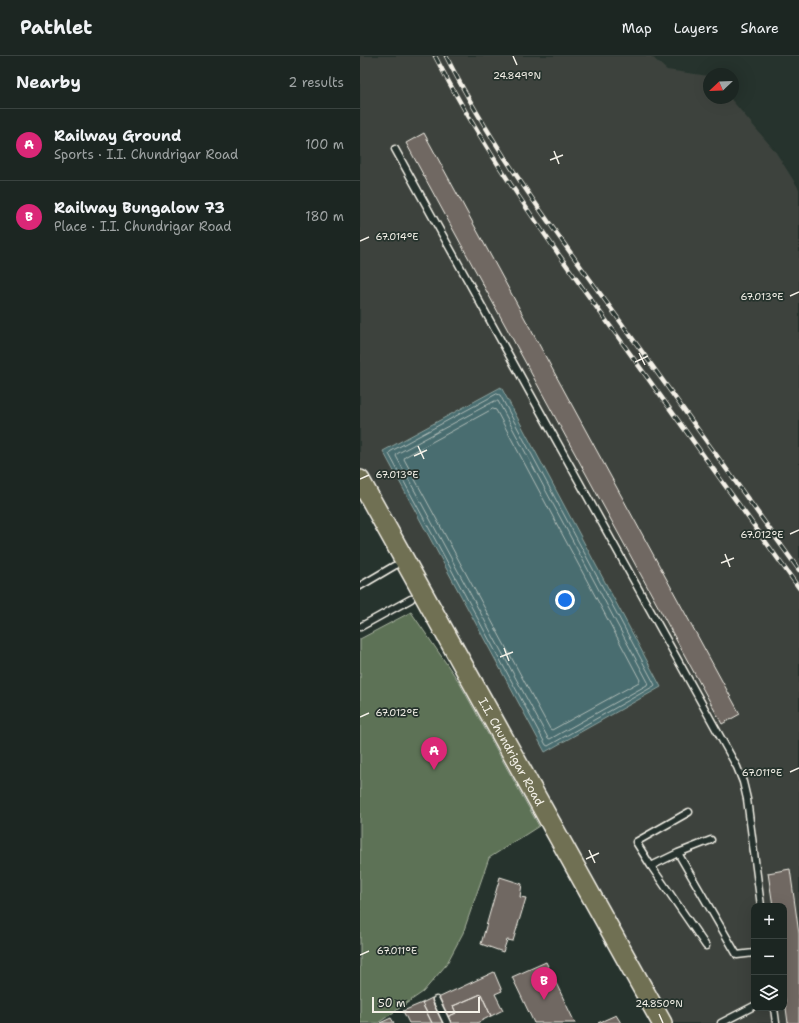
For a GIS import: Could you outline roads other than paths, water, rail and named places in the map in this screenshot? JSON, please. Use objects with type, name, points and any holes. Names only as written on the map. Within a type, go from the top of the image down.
[{"type":"main road","name":"I.I. Chundrigar Road","points":[[360,480],[662,1023]]},
{"type":"main road","name":"I.I. Chundrigar Road","points":[[360,504],[411,599],[648,1023]]},
{"type":"lane","points":[[395,149],[737,767],[743,782],[747,799],[761,903]]},
{"type":"lane","points":[[360,586],[394,566]]},
{"type":"lane","points":[[360,627],[411,599]]},
{"type":"lane","points":[[689,812],[636,842],[706,946]]},
{"type":"lane","points":[[651,866],[711,840]]},
{"type":"lane","points":[[678,853],[737,955],[751,953]]},
{"type":"lane","points":[[436,1000],[447,1023]]},
{"type":"lane","points":[[721,1023],[751,1008]]},
{"type":"lane","points":[[774,1011],[776,1023]]},
{"type":"water","points":[[501,387],[661,687],[545,752],[383,451]]},
{"type":"railway","points":[[435,56],[454,92],[496,162],[542,230],[799,588]]},
{"type":"railway","points":[[446,56],[463,89],[521,182],[799,570]]},
{"type":"place","name":"Railway Ground","points":[[434,770]]},
{"type":"place","name":"Railway Bungalow 73","points":[[544,1000]]}]
